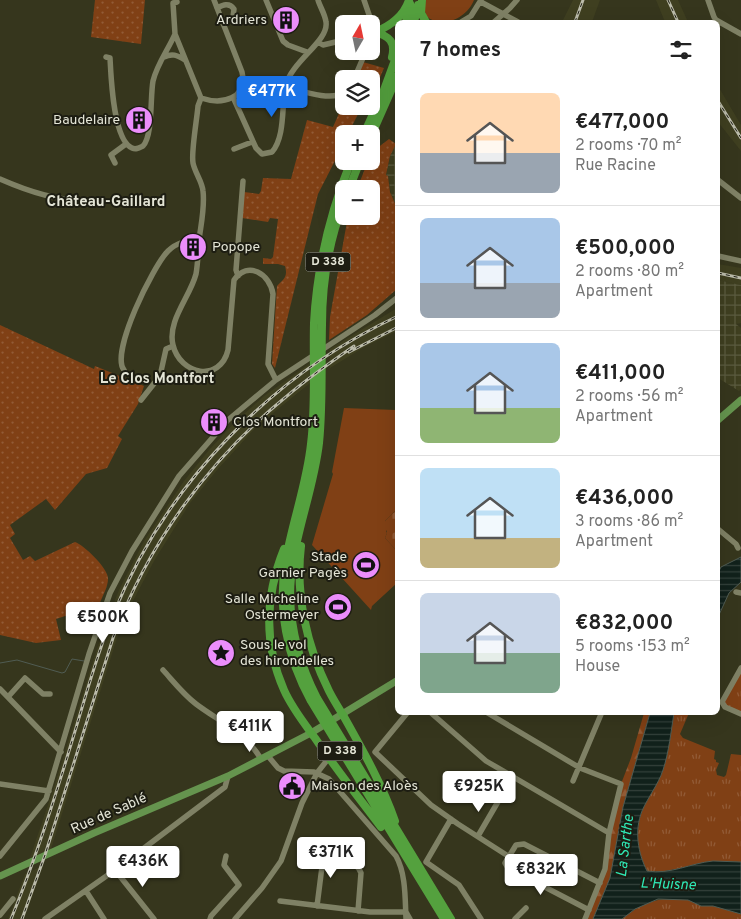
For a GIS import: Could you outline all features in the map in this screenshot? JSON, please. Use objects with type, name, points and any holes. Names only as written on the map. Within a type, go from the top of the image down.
[{"type":"highway","points":[[396,20],[410,0]]},
{"type":"highway","points":[[406,20],[410,0]]},
{"type":"highway","points":[[415,20],[421,0]]},
{"type":"highway","points":[[421,0],[421,13],[425,20]]},
{"type":"highway","points":[[380,30],[388,27],[395,21]]},
{"type":"highway","points":[[380,34],[386,35],[393,46],[392,57],[383,80],[384,90]]},
{"type":"highway","points":[[368,125],[395,60]]},
{"type":"highway","points":[[376,125],[395,82]]},
{"type":"highway","name":"D 338","points":[[314,700],[300,660],[290,597],[293,561],[319,445],[317,290],[327,235],[335,204],[348,170]]},
{"type":"highway","name":"D 338","points":[[318,323],[328,260],[336,225]]},
{"type":"highway","name":"D 338","points":[[318,385],[312,444],[284,578],[283,598],[286,629],[294,663],[373,798],[451,919]]},
{"type":"highway","name":"D 338","points":[[305,512],[299,564],[302,608],[308,637],[318,665],[330,692],[343,714]]},
{"type":"highway","name":"D 338","points":[[293,528],[277,566],[272,587],[268,613],[269,629],[274,660],[284,690],[297,714],[311,733]]},
{"type":"highway","points":[[343,714],[376,776],[390,808],[399,839]]},
{"type":"highway","points":[[311,733],[328,758]]},
{"type":"highway","name":"D 338","points":[[328,758],[383,829],[399,839],[444,919]]},
{"type":"main road","points":[[720,418],[741,400]]},
{"type":"main road","name":"Rue de Sablé","points":[[0,876],[94,833],[228,776],[311,733],[395,683]]},
{"type":"street","points":[[201,98],[223,102],[233,97],[240,89],[243,76],[214,0]]},
{"type":"street","points":[[266,0],[283,41],[292,47],[308,52]]},
{"type":"street","points":[[233,97],[252,142],[259,152],[262,154],[268,153],[274,149],[283,118],[285,87],[293,68],[324,34],[326,24],[318,0]]},
{"type":"street","points":[[364,0],[368,15]]},
{"type":"street","points":[[496,20],[517,0]]},
{"type":"street","points":[[708,0],[716,20]]},
{"type":"street","points":[[464,20],[471,16],[481,1],[514,20]]},
{"type":"street","points":[[177,2],[173,3],[175,34],[201,98],[198,106],[193,162],[203,190],[203,210],[196,273],[173,328],[173,346],[183,363],[192,370],[200,372],[210,371],[222,363],[228,350],[234,280],[249,270],[255,271],[266,277],[271,284],[273,294],[268,364],[276,380]]},
{"type":"street","points":[[217,8],[226,4],[234,8],[233,17],[223,22]]},
{"type":"street","points":[[720,22],[741,34]]},
{"type":"street","points":[[106,57],[110,58],[111,88],[117,118],[126,144],[135,149],[147,142],[154,79],[159,64],[175,34]]},
{"type":"street","points":[[318,42],[323,45],[335,42]]},
{"type":"street","points":[[164,57],[169,54],[177,55],[185,60]]},
{"type":"street","points":[[285,87],[335,96]]},
{"type":"street","points":[[234,149],[252,142]]},
{"type":"street","points":[[114,163],[111,156],[126,144]]},
{"type":"street","points":[[0,179],[13,185],[60,199],[83,200]]},
{"type":"street","points":[[238,276],[236,270],[243,181]]},
{"type":"street","points":[[720,182],[741,198]]},
{"type":"street","points":[[124,370],[120,362],[129,322],[159,262],[168,250],[175,245],[200,239]]},
{"type":"street","points":[[720,256],[741,261]]},
{"type":"street","points":[[0,856],[46,799],[97,628],[110,593],[132,550],[179,476],[228,420],[276,380],[375,315],[395,299]]},
{"type":"street","points":[[141,400],[160,376],[166,349],[173,346]]},
{"type":"street","points":[[720,531],[738,548]]},
{"type":"street","points":[[741,668],[722,702],[725,707],[741,714]]},
{"type":"street","points":[[163,670],[194,702],[245,738],[264,758],[278,768],[284,771],[317,773],[329,779],[401,864],[406,919]]},
{"type":"street","points":[[8,696],[26,678],[43,694],[50,694]]},
{"type":"street","points":[[0,689],[61,752]]},
{"type":"street","points":[[406,715],[375,752],[430,805],[508,856]]},
{"type":"street","points":[[433,715],[486,761],[609,833]]},
{"type":"street","points":[[491,715],[580,768],[621,784],[609,833],[604,869],[584,919]]},
{"type":"street","points":[[573,781],[601,715]]},
{"type":"street","points":[[234,919],[262,888],[281,861],[302,802],[317,773],[328,758]]},
{"type":"street","points":[[46,919],[115,870],[224,786],[228,776]]},
{"type":"street","points":[[0,784],[49,791]]},
{"type":"street","points":[[478,836],[499,800]]},
{"type":"street","points":[[450,819],[426,862],[459,885],[481,919]]},
{"type":"street","points":[[589,910],[505,865],[505,863],[516,845],[524,844],[600,883]]},
{"type":"street","points":[[317,906],[324,851],[329,845],[340,848],[361,873],[358,911]]},
{"type":"street","points":[[210,919],[239,884],[224,865],[226,856]]},
{"type":"street","points":[[115,870],[154,919]]},
{"type":"street","points":[[86,891],[104,919]]},
{"type":"street","points":[[0,915],[13,898]]},
{"type":"street","points":[[280,901],[380,913],[406,912]]},
{"type":"street","points":[[516,919],[526,908]]},
{"type":"street","points":[[406,912],[410,919]]},
{"type":"shaded area","points":[[573,0],[600,0],[593,20],[563,20]]},
{"type":"shaded area","points":[[656,0],[678,0],[687,20],[664,20]]},
{"type":"shaded area","points":[[720,89],[741,125],[741,151],[720,125]]},
{"type":"shaded area","points":[[395,145],[395,203],[391,194],[388,176],[386,176],[390,156]]},
{"type":"shaded area","points":[[720,264],[741,268],[741,285],[720,280]]},
{"type":"shaded area","points":[[720,280],[741,285],[741,323],[736,324],[741,328],[741,389],[739,391],[720,379]]},
{"type":"shaded area","points":[[395,309],[395,332],[366,346],[330,368],[330,349]]},
{"type":"shaded area","points":[[309,364],[310,383],[257,426],[217,470],[190,503],[154,561],[126,614],[116,641],[51,849],[30,858],[107,620],[119,590],[144,541],[184,481],[235,422],[264,396]]},
{"type":"shaded area","points":[[43,866],[24,919],[8,919],[25,874]]},
{"type":"green space","points":[[95,0],[145,0],[141,44],[91,37]]},
{"type":"green space","points":[[426,0],[474,0],[466,12],[453,20],[432,20],[426,16],[424,7]]},
{"type":"green space","points":[[363,62],[384,68],[380,77],[380,70],[360,70]]},
{"type":"green space","points":[[338,115],[358,115],[352,125],[335,125],[335,161],[318,194],[275,368],[272,364],[277,286],[285,277],[286,270],[285,266],[278,264],[263,264],[263,258],[271,259],[273,257],[278,219],[270,218],[268,222],[242,218],[244,192],[259,194],[263,178],[291,179],[307,120],[333,127]]},
{"type":"green space","points":[[389,139],[395,143],[386,175],[388,176],[390,192],[395,203],[395,291],[367,315],[329,340],[330,317],[346,225],[380,225],[380,180],[361,180],[364,170],[380,170],[380,146]]},
{"type":"green space","points":[[0,325],[94,369],[95,366],[144,386],[138,404],[118,436],[122,439],[107,468],[86,474],[55,510],[46,499],[10,525],[15,534],[10,538],[23,560],[30,556],[35,561],[75,542],[84,548],[105,569],[108,579],[107,585],[99,605],[56,619],[61,640],[36,643],[0,635]]},
{"type":"green space","points":[[344,408],[395,410],[395,511],[385,521],[391,526],[386,531],[385,538],[395,549],[395,585],[372,606],[371,610],[312,545],[332,472]]},
{"type":"green space","points":[[395,511],[395,549],[385,538],[387,533],[385,521]]},
{"type":"green space","points":[[741,670],[741,712],[726,706],[724,700]]},
{"type":"green space","points":[[643,715],[649,715],[623,807],[610,878],[593,919],[585,919],[600,883],[621,784]]},
{"type":"green space","points":[[674,715],[688,715],[680,734],[683,738],[715,751],[714,759],[719,763],[716,770],[717,775],[724,777],[726,775],[731,754],[741,755],[741,862],[713,861],[673,870],[647,871],[639,849],[638,826],[644,806],[663,770]]},
{"type":"green space","points":[[672,898],[688,900],[701,905],[713,906],[741,914],[741,919],[622,919],[633,910],[646,904]]},
{"type":"water","points":[[741,557],[741,582],[729,593],[720,613],[720,569]]},
{"type":"water","points":[[649,715],[674,715],[663,770],[642,811],[638,826],[638,842],[641,857],[647,871],[656,872],[713,861],[741,862],[741,914],[713,906],[701,906],[688,900],[658,899],[635,909],[622,919],[593,919],[610,878],[623,807]]},
{"type":"waterway","points":[[0,663],[17,660],[62,673],[65,672],[72,659],[84,661]]},
{"type":"railway","points":[[576,20],[583,0]]},
{"type":"railway","points":[[668,0],[677,20]]},
{"type":"railway","points":[[720,104],[741,138]]},
{"type":"railway","points":[[720,273],[741,278]]},
{"type":"railway","points":[[11,919],[44,831],[107,630],[135,567],[162,521],[193,479],[227,439],[266,402],[307,370],[351,341],[395,318]]},
{"type":"railway","points":[[349,352],[395,329]]},
{"type":"railway","points":[[22,919],[45,855],[113,638],[127,603],[144,569],[184,505],[232,447],[295,389],[354,346]]},
{"type":"place","name":"Ardriers","points":[[286,20]]},
{"type":"place","name":"Baudelaire","points":[[139,120]]},
{"type":"place","name":"Popope","points":[[193,247]]},
{"type":"place","name":"Clos Montfort","points":[[214,422]]},
{"type":"place","name":"Stade Garnier Pagès","points":[[366,565]]},
{"type":"place","name":"Salle Micheline Ostermeyer","points":[[338,607]]},
{"type":"place","name":"Sous le vol des hirondelles","points":[[221,653]]},
{"type":"place","name":"Maison des Aloès","points":[[292,786]]},
{"type":"district","name":"Château-Gaillard","points":[[106,202]]},
{"type":"district","name":"Le Clos Montfort","points":[[157,379]]},
{"type":"water label","name":"La Sarthe","points":[[626,846]]},
{"type":"water label","name":"L'Huisne","points":[[668,885]]}]
